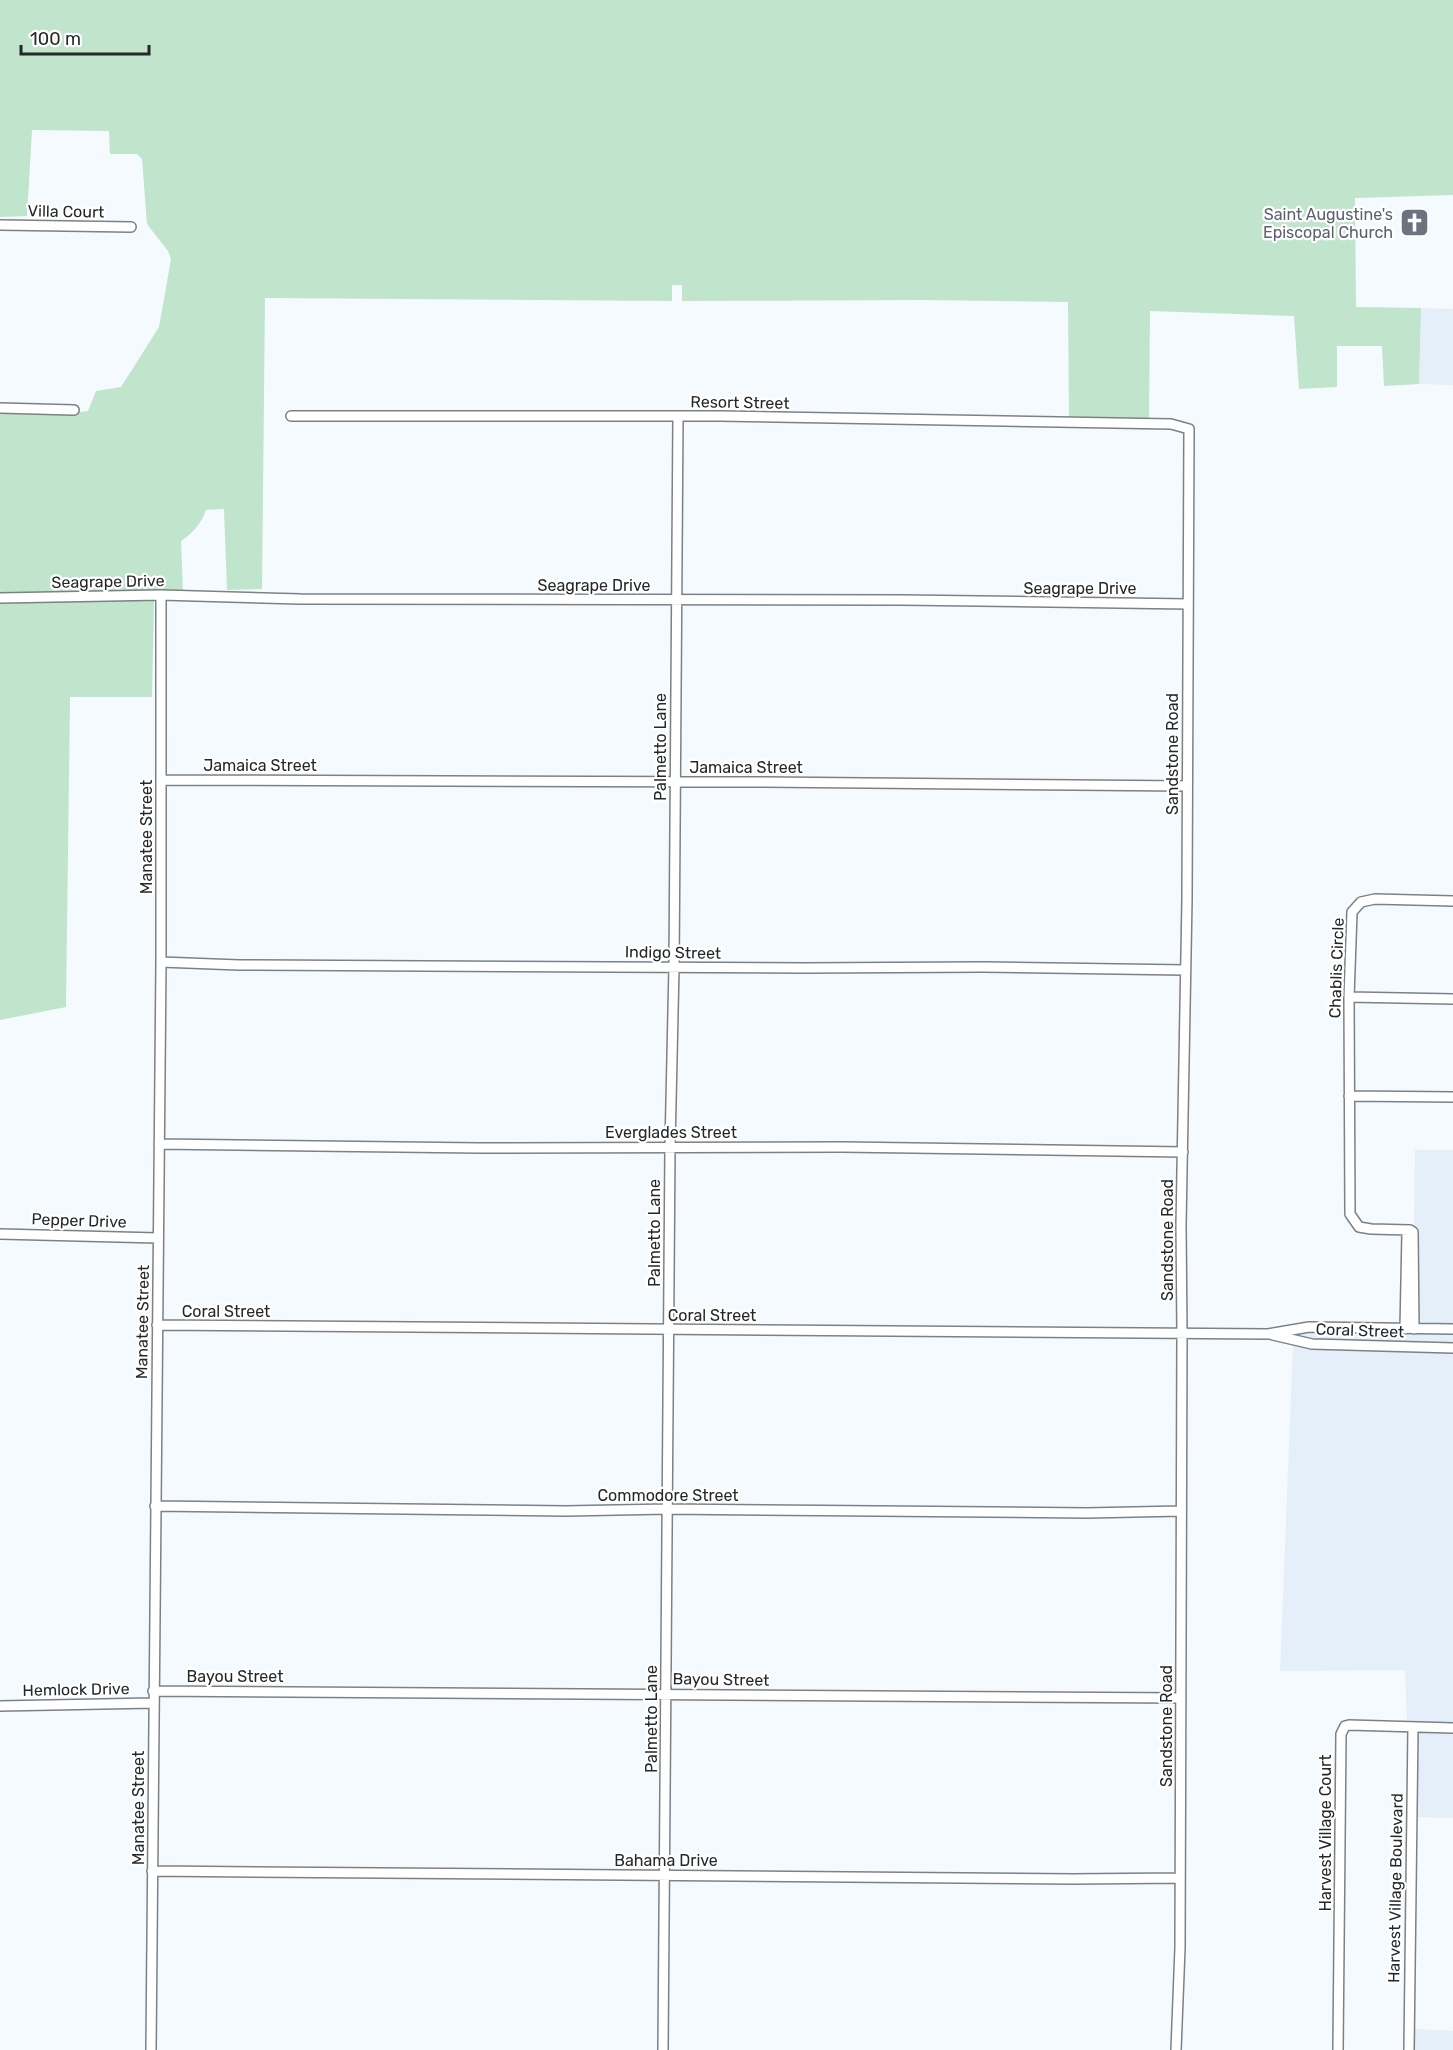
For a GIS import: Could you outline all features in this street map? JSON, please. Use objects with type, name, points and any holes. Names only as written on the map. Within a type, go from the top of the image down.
[{"type":"street","name":"Villa Court","points":[[0,225],[132,227]]},
{"type":"street","points":[[0,408],[74,410]]},
{"type":"street","name":"Resort Street","points":[[291,416],[678,417],[1171,424],[1189,429]]},
{"type":"street","name":"Palmetto Lane","points":[[663,2050],[678,417]]},
{"type":"street","name":"Sandstone Road","points":[[1176,2050],[1180,1947],[1181,1225],[1189,429]]},
{"type":"street","name":"Seagrape Drive","points":[[0,598],[161,595],[575,601],[676,599],[1188,604]]},
{"type":"street","name":"Manatee Street","points":[[151,2050],[161,962],[161,595]]},
{"type":"street","name":"Jamaica Street","points":[[161,780],[1187,786]]},
{"type":"street","name":"Chablis Circle","points":[[1410,1329],[1407,1233],[1410,1230],[1359,1227],[1352,1218],[1350,1210],[1349,997],[1352,912],[1361,902],[1375,899],[1453,901]]},
{"type":"street","name":"Indigo Street","points":[[161,962],[239,965],[984,967],[1185,970]]},
{"type":"street","points":[[1349,997],[1453,999]]},
{"type":"street","points":[[1349,1096],[1453,1097]]},
{"type":"street","name":"Everglades Street","points":[[159,1144],[854,1147],[1183,1152]]},
{"type":"street","name":"Pepper Drive","points":[[0,1234],[158,1238]]},
{"type":"street","name":"Coral Street","points":[[157,1325],[1268,1334],[1308,1327],[1453,1329]]},
{"type":"street","name":"Coral Street","points":[[1268,1334],[1312,1344],[1453,1348]]},
{"type":"street","name":"Commodore Street","points":[[155,1506],[554,1511],[667,1509],[1075,1513],[1181,1510]]},
{"type":"street","name":"Bayou Street","points":[[153,1690],[1181,1698]]},
{"type":"street","name":"Hemlock Drive","points":[[0,1706],[153,1703]]},
{"type":"street","name":"Harvest Village Court","points":[[1338,2050],[1341,1734],[1345,1726],[1349,1725],[1453,1728]]},
{"type":"street","name":"Harvest Village Boulevard","points":[[1409,2050],[1413,1727]]},
{"type":"street","name":"Bahama Drive","points":[[152,1871],[1180,1878]]},
{"type":"shaded area","points":[[1421,308],[1453,309],[1453,385],[1419,384]]},
{"type":"shaded area","points":[[1415,1150],[1453,1150],[1453,1325],[1419,1325],[1418,1232],[1414,1226]]},
{"type":"shaded area","points":[[1309,1331],[1453,1334],[1453,1344],[1313,1340],[1293,1335]]},
{"type":"shaded area","points":[[1293,1344],[1312,1349],[1453,1352],[1453,1724],[1407,1723],[1405,1670],[1280,1671]]},
{"type":"shaded area","points":[[1418,1732],[1453,1733],[1453,1818],[1416,1817]]},
{"type":"shaded area","points":[[1414,2029],[1453,2031],[1453,2050],[1414,2050]]},
{"type":"green space","points":[[0,0],[1453,0],[1453,195],[1355,198],[1356,307],[1421,308],[1419,384],[1384,386],[1382,346],[1337,346],[1337,387],[1299,389],[1294,316],[1150,311],[1149,418],[1069,419],[1068,302],[682,301],[682,285],[672,285],[672,301],[265,298],[262,589],[227,590],[224,509],[206,510],[196,528],[181,541],[183,591],[0,593],[0,412],[79,414],[79,412],[88,411],[96,391],[121,387],[159,327],[171,259],[168,251],[147,224],[142,159],[137,154],[110,154],[109,131],[32,130],[27,216],[0,217]]},
{"type":"green space","points":[[154,600],[152,697],[70,697],[66,1007],[0,1020],[0,602]]},
{"type":"place","name":"Saint Augustine's Episcopal Church","points":[[1414,223]]}]
